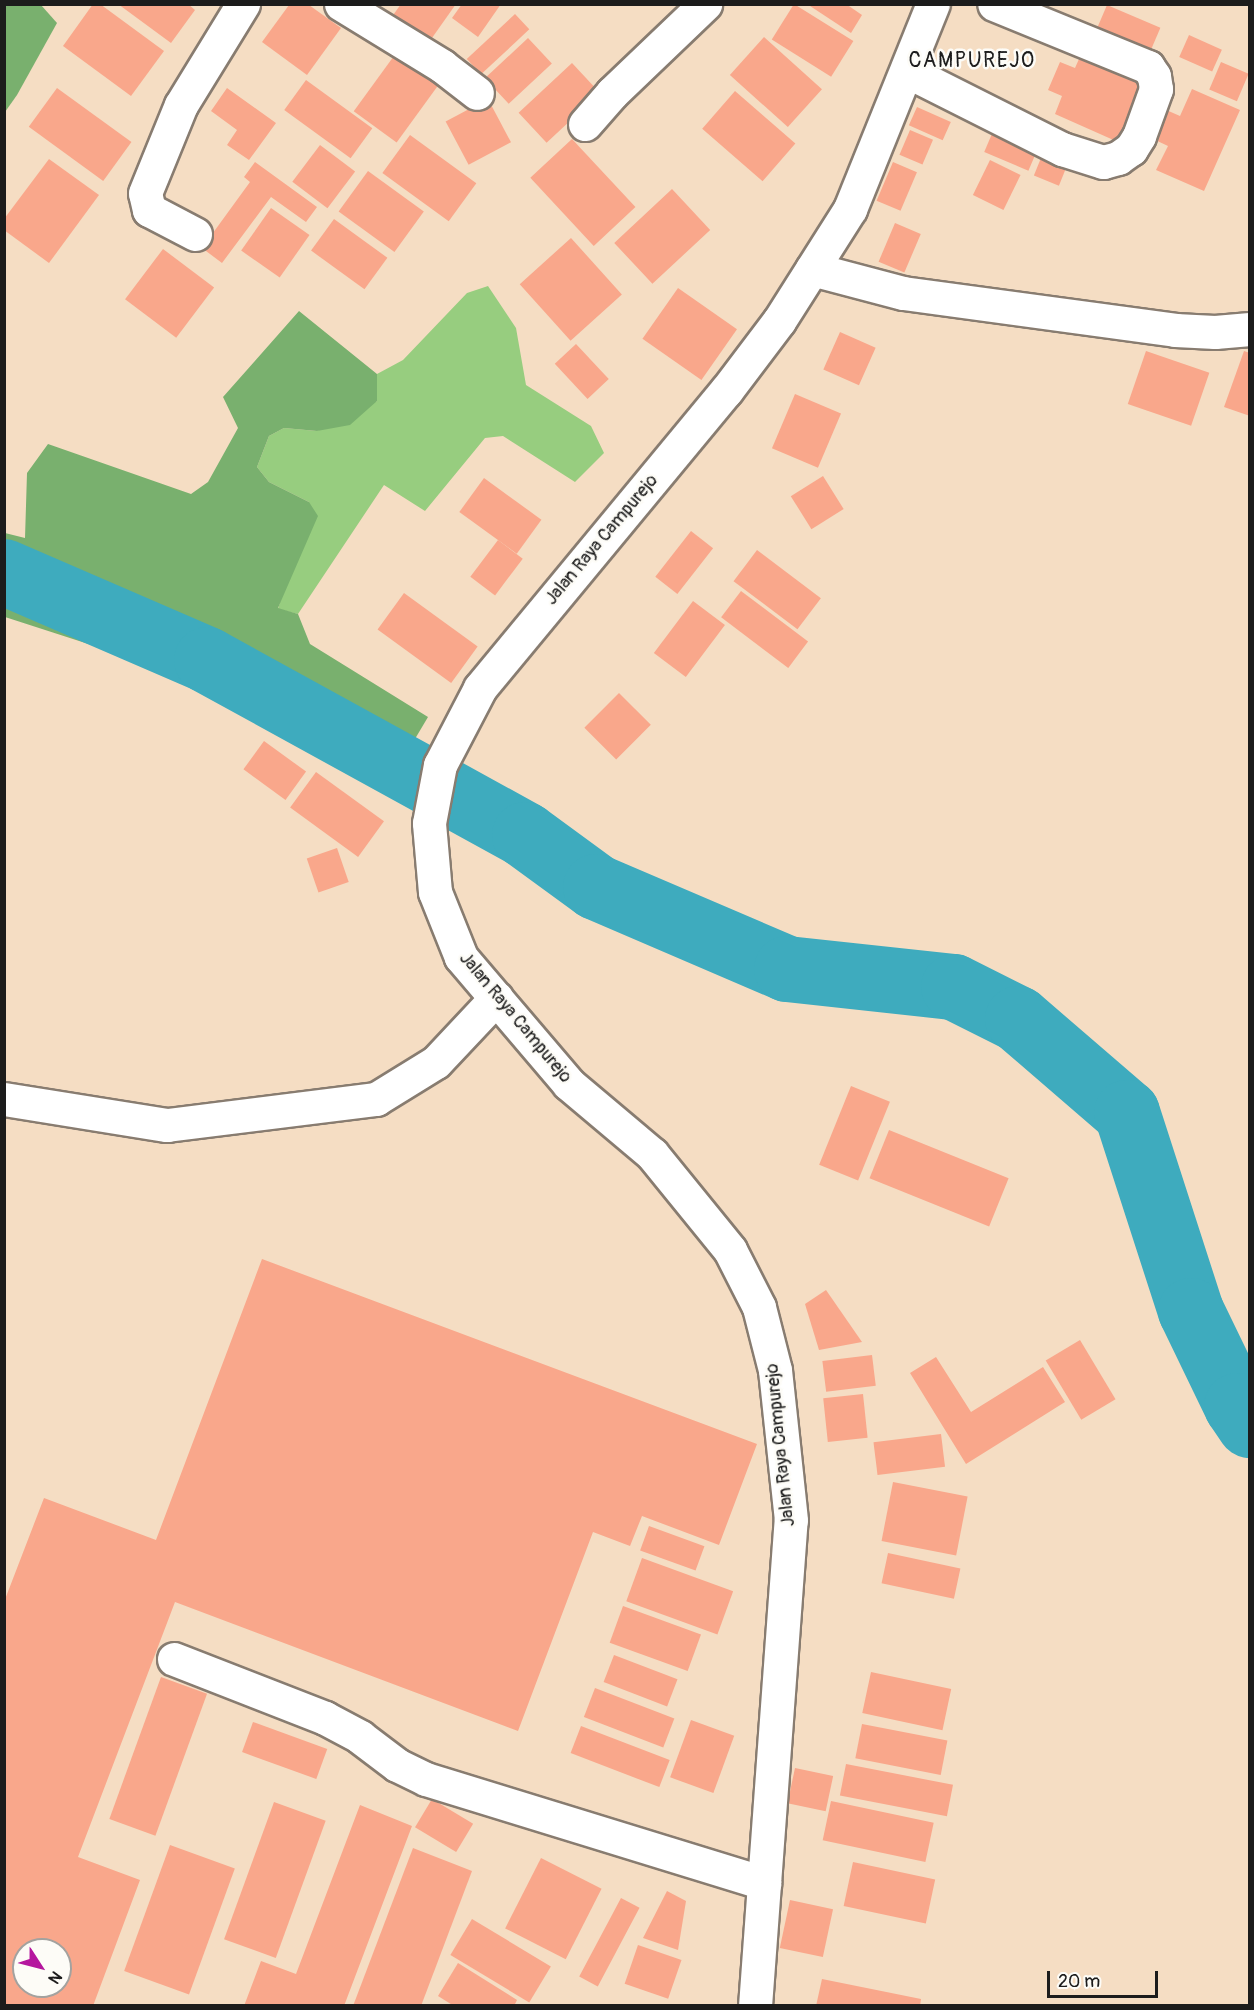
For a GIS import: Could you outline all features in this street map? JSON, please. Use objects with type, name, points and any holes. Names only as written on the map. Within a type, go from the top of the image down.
[{"type":"street","points":[[195,234],[149,210],[145,193],[152,171],[182,105],[243,4]]},
{"type":"street","points":[[341,4],[441,66],[477,93]]},
{"type":"street","points":[[585,124],[612,93],[705,4]]},
{"type":"street","name":"Jalan Raya Campurejo","points":[[755,2006],[791,1520],[775,1370],[759,1307],[730,1250],[652,1154],[569,1084],[461,957],[435,892],[429,823],[441,765],[480,688],[726,391],[779,321],[850,209],[933,4]]},
{"type":"street","points":[[907,71],[1062,149],[1103,162],[1118,158],[1131,150],[1139,136],[1156,89],[1154,76],[1148,67],[994,4]]},
{"type":"street","points":[[812,269],[903,293],[1175,330],[1215,332],[1250,329]]},
{"type":"street","points":[[4,1099],[167,1125],[376,1099],[436,1062],[496,998]]},
{"type":"street","points":[[174,1659],[325,1718],[360,1737],[397,1765],[426,1779],[764,1883]]},
{"type":"green space","points":[[5,4],[41,5],[57,23],[5,112]]},
{"type":"green space","points":[[488,286],[516,328],[526,385],[591,426],[604,453],[575,482],[503,436],[485,438],[425,511],[384,485],[298,614],[278,609],[309,502],[269,482],[257,467],[269,436],[284,428],[317,431],[377,401],[377,374],[403,360],[467,293]]},
{"type":"green space","points":[[299,311],[377,374],[377,401],[350,425],[317,431],[284,428],[269,436],[257,467],[269,482],[309,502],[318,516],[278,608],[298,614],[310,644],[428,717],[390,781],[277,715],[252,717],[144,662],[5,617],[5,533],[25,538],[27,473],[48,444],[191,494],[208,482],[238,428],[223,397]]},
{"type":"building","points":[[93,4],[100,4],[164,51],[131,96],[63,46]]},
{"type":"building","points":[[118,4],[188,4],[195,10],[171,43]]},
{"type":"building","points":[[401,4],[456,4],[427,45],[391,18]]},
{"type":"building","points":[[462,4],[501,4],[478,37],[452,18]]},
{"type":"building","points":[[794,4],[853,41],[831,77],[772,40]]},
{"type":"building","points":[[807,4],[846,4],[862,15],[851,33]]},
{"type":"building","points":[[289,5],[309,5],[341,28],[307,75],[262,42]]},
{"type":"building","points":[[1107,5],[1160,28],[1149,55],[1095,33]]},
{"type":"building","points":[[515,14],[529,29],[481,74],[467,59]]},
{"type":"building","points":[[1189,35],[1222,50],[1212,72],[1179,57]]},
{"type":"building","points":[[764,37],[822,89],[788,127],[730,75]]},
{"type":"building","points":[[528,38],[552,64],[509,104],[485,78]]},
{"type":"building","points":[[399,49],[442,80],[397,142],[354,111]]},
{"type":"building","points":[[1083,50],[1146,78],[1118,142],[1055,114],[1062,96],[1048,90],[1060,62],[1075,68]]},
{"type":"building","points":[[1221,62],[1249,74],[1237,101],[1209,90]]},
{"type":"building","points":[[572,63],[600,93],[547,143],[519,113]]},
{"type":"building","points":[[306,80],[372,128],[351,158],[284,110]]},
{"type":"building","points":[[57,88],[131,142],[103,181],[29,127]]},
{"type":"building","points":[[227,88],[276,123],[249,160],[227,145],[237,130],[211,111]]},
{"type":"building","points":[[1192,89],[1240,110],[1204,191],[1156,170],[1168,146],[1151,138],[1164,109],[1180,116]]},
{"type":"building","points":[[735,91],[795,143],[763,181],[702,129]]},
{"type":"building","points":[[488,99],[511,142],[469,165],[446,122]]},
{"type":"building","points":[[917,107],[951,122],[943,140],[909,125]]},
{"type":"building","points":[[994,129],[1038,148],[1028,171],[984,152]]},
{"type":"building","points":[[910,130],[933,140],[922,165],[899,155]]},
{"type":"building","points":[[410,135],[476,183],[449,221],[382,173]]},
{"type":"building","points":[[572,139],[635,207],[594,246],[530,178]]},
{"type":"building","points":[[320,145],[355,171],[327,208],[292,182]]},
{"type":"building","points":[[1041,158],[1066,168],[1059,186],[1034,176]]},
{"type":"building","points":[[49,159],[99,195],[49,263],[4,230],[4,219]]},
{"type":"building","points":[[990,160],[1021,175],[1003,210],[973,195]]},
{"type":"building","points":[[255,162],[317,207],[306,222],[271,197],[222,263],[202,248],[250,182],[244,177]]},
{"type":"building","points":[[893,162],[917,172],[901,211],[877,201]]},
{"type":"building","points":[[368,171],[424,212],[394,252],[339,211]]},
{"type":"building","points":[[672,189],[710,230],[652,284],[614,243]]},
{"type":"building","points":[[271,208],[310,235],[280,278],[241,251]]},
{"type":"building","points":[[334,219],[387,258],[364,289],[311,251]]},
{"type":"building","points":[[895,223],[921,234],[904,273],[879,262]]},
{"type":"building","points":[[571,238],[622,294],[571,341],[520,284]]},
{"type":"building","points":[[163,249],[214,288],[176,338],[125,299]]},
{"type":"building","points":[[678,288],[737,329],[701,380],[642,339]]},
{"type":"building","points":[[840,332],[876,348],[859,385],[823,369]]},
{"type":"building","points":[[576,344],[609,379],[588,399],[555,364]]},
{"type":"building","points":[[1146,351],[1209,373],[1191,426],[1128,404]]},
{"type":"building","points":[[1244,351],[1250,353],[1250,416],[1224,407]]},
{"type":"building","points":[[795,394],[841,414],[818,468],[772,448]]},
{"type":"building","points":[[823,476],[844,509],[811,529],[791,496]]},
{"type":"building","points":[[484,478],[541,520],[517,554],[459,512]]},
{"type":"building","points":[[691,531],[713,548],[677,594],[655,577]]},
{"type":"building","points":[[498,540],[523,559],[495,595],[470,577]]},
{"type":"building","points":[[757,550],[821,598],[797,629],[734,581]]},
{"type":"building","points":[[741,591],[808,642],[788,668],[721,617]]},
{"type":"building","points":[[404,593],[478,646],[451,683],[378,629]]},
{"type":"building","points":[[693,601],[725,625],[686,677],[654,653]]},
{"type":"building","points":[[619,693],[651,725],[616,759],[584,728]]},
{"type":"building","points":[[264,741],[306,772],[285,800],[243,769]]},
{"type":"building","points":[[316,772],[384,821],[358,857],[290,808]]},
{"type":"building","points":[[337,848],[349,882],[318,892],[307,858]]},
{"type":"building","points":[[851,1086],[890,1102],[858,1181],[819,1165]]},
{"type":"building","points":[[889,1130],[1009,1178],[989,1227],[870,1178]]},
{"type":"building","points":[[262,1259],[757,1444],[719,1545],[642,1516],[630,1546],[593,1532],[518,1731],[175,1602],[78,1857],[140,1880],[93,2006],[4,2006],[4,1602],[44,1498],[156,1540]]},
{"type":"building","points":[[826,1290],[862,1342],[819,1350],[805,1304]]},
{"type":"building","points":[[1080,1340],[1116,1399],[1081,1420],[1046,1361]]},
{"type":"building","points":[[872,1355],[876,1386],[826,1392],[822,1361]]},
{"type":"building","points":[[936,1357],[971,1412],[1043,1367],[1065,1402],[966,1464],[910,1373]]},
{"type":"building","points":[[863,1394],[868,1438],[828,1442],[823,1398]]},
{"type":"building","points":[[941,1434],[945,1467],[878,1475],[874,1442]]},
{"type":"building","points":[[893,1482],[968,1497],[956,1555],[882,1541]]},
{"type":"building","points":[[649,1526],[704,1546],[696,1571],[640,1550]]},
{"type":"building","points":[[888,1553],[960,1568],[954,1599],[882,1583]]},
{"type":"building","points":[[642,1558],[733,1591],[717,1634],[626,1601]]},
{"type":"building","points":[[623,1606],[701,1634],[688,1671],[610,1643]]},
{"type":"building","points":[[614,1655],[677,1679],[667,1706],[604,1682]]},
{"type":"building","points":[[871,1672],[951,1689],[942,1730],[862,1713]]},
{"type":"building","points":[[161,1677],[207,1694],[155,1836],[109,1819]]},
{"type":"building","points":[[595,1688],[674,1718],[663,1747],[584,1717]]},
{"type":"building","points":[[691,1720],[734,1736],[713,1793],[670,1777]]},
{"type":"building","points":[[253,1722],[327,1749],[316,1779],[242,1752]]},
{"type":"building","points":[[862,1724],[947,1741],[941,1775],[855,1758]]},
{"type":"building","points":[[581,1726],[670,1760],[659,1787],[571,1753]]},
{"type":"building","points":[[846,1764],[953,1785],[947,1816],[840,1795]]},
{"type":"building","points":[[795,1768],[833,1776],[826,1811],[788,1803]]},
{"type":"building","points":[[432,1799],[473,1824],[456,1852],[415,1827]]},
{"type":"building","points":[[831,1801],[934,1823],[925,1862],[823,1840]]},
{"type":"building","points":[[274,1802],[326,1821],[276,1958],[224,1939]]},
{"type":"building","points":[[360,1805],[412,1826],[344,2006],[244,2006],[261,1961],[296,1974]]},
{"type":"building","points":[[170,1845],[235,1869],[189,1995],[124,1971]]},
{"type":"building","points":[[413,1848],[472,1871],[421,2006],[353,2006]]},
{"type":"building","points":[[541,1858],[602,1889],[566,1959],[505,1928]]},
{"type":"building","points":[[853,1862],[935,1879],[926,1923],[844,1906]]},
{"type":"building","points":[[667,1891],[686,1901],[678,1950],[643,1938]]},
{"type":"building","points":[[621,1898],[640,1908],[598,1986],[579,1977]]},
{"type":"building","points":[[790,1900],[833,1909],[823,1957],[780,1948]]},
{"type":"building","points":[[472,1919],[551,1966],[529,2002],[450,1955]]},
{"type":"building","points":[[638,1945],[681,1960],[668,1999],[625,1984]]},
{"type":"building","points":[[458,1963],[517,2000],[514,2006],[454,2006],[438,1996]]},
{"type":"building","points":[[822,1979],[921,1999],[920,2006],[816,2006]]},
{"type":"waterway","points":[[4,572],[207,660],[525,835],[596,887],[787,969],[954,987],[1018,1019],[1127,1113],[1191,1311],[1237,1406],[1250,1425]]},
{"type":"district","name":"CAMPUREJO","points":[[972,61]]}]
